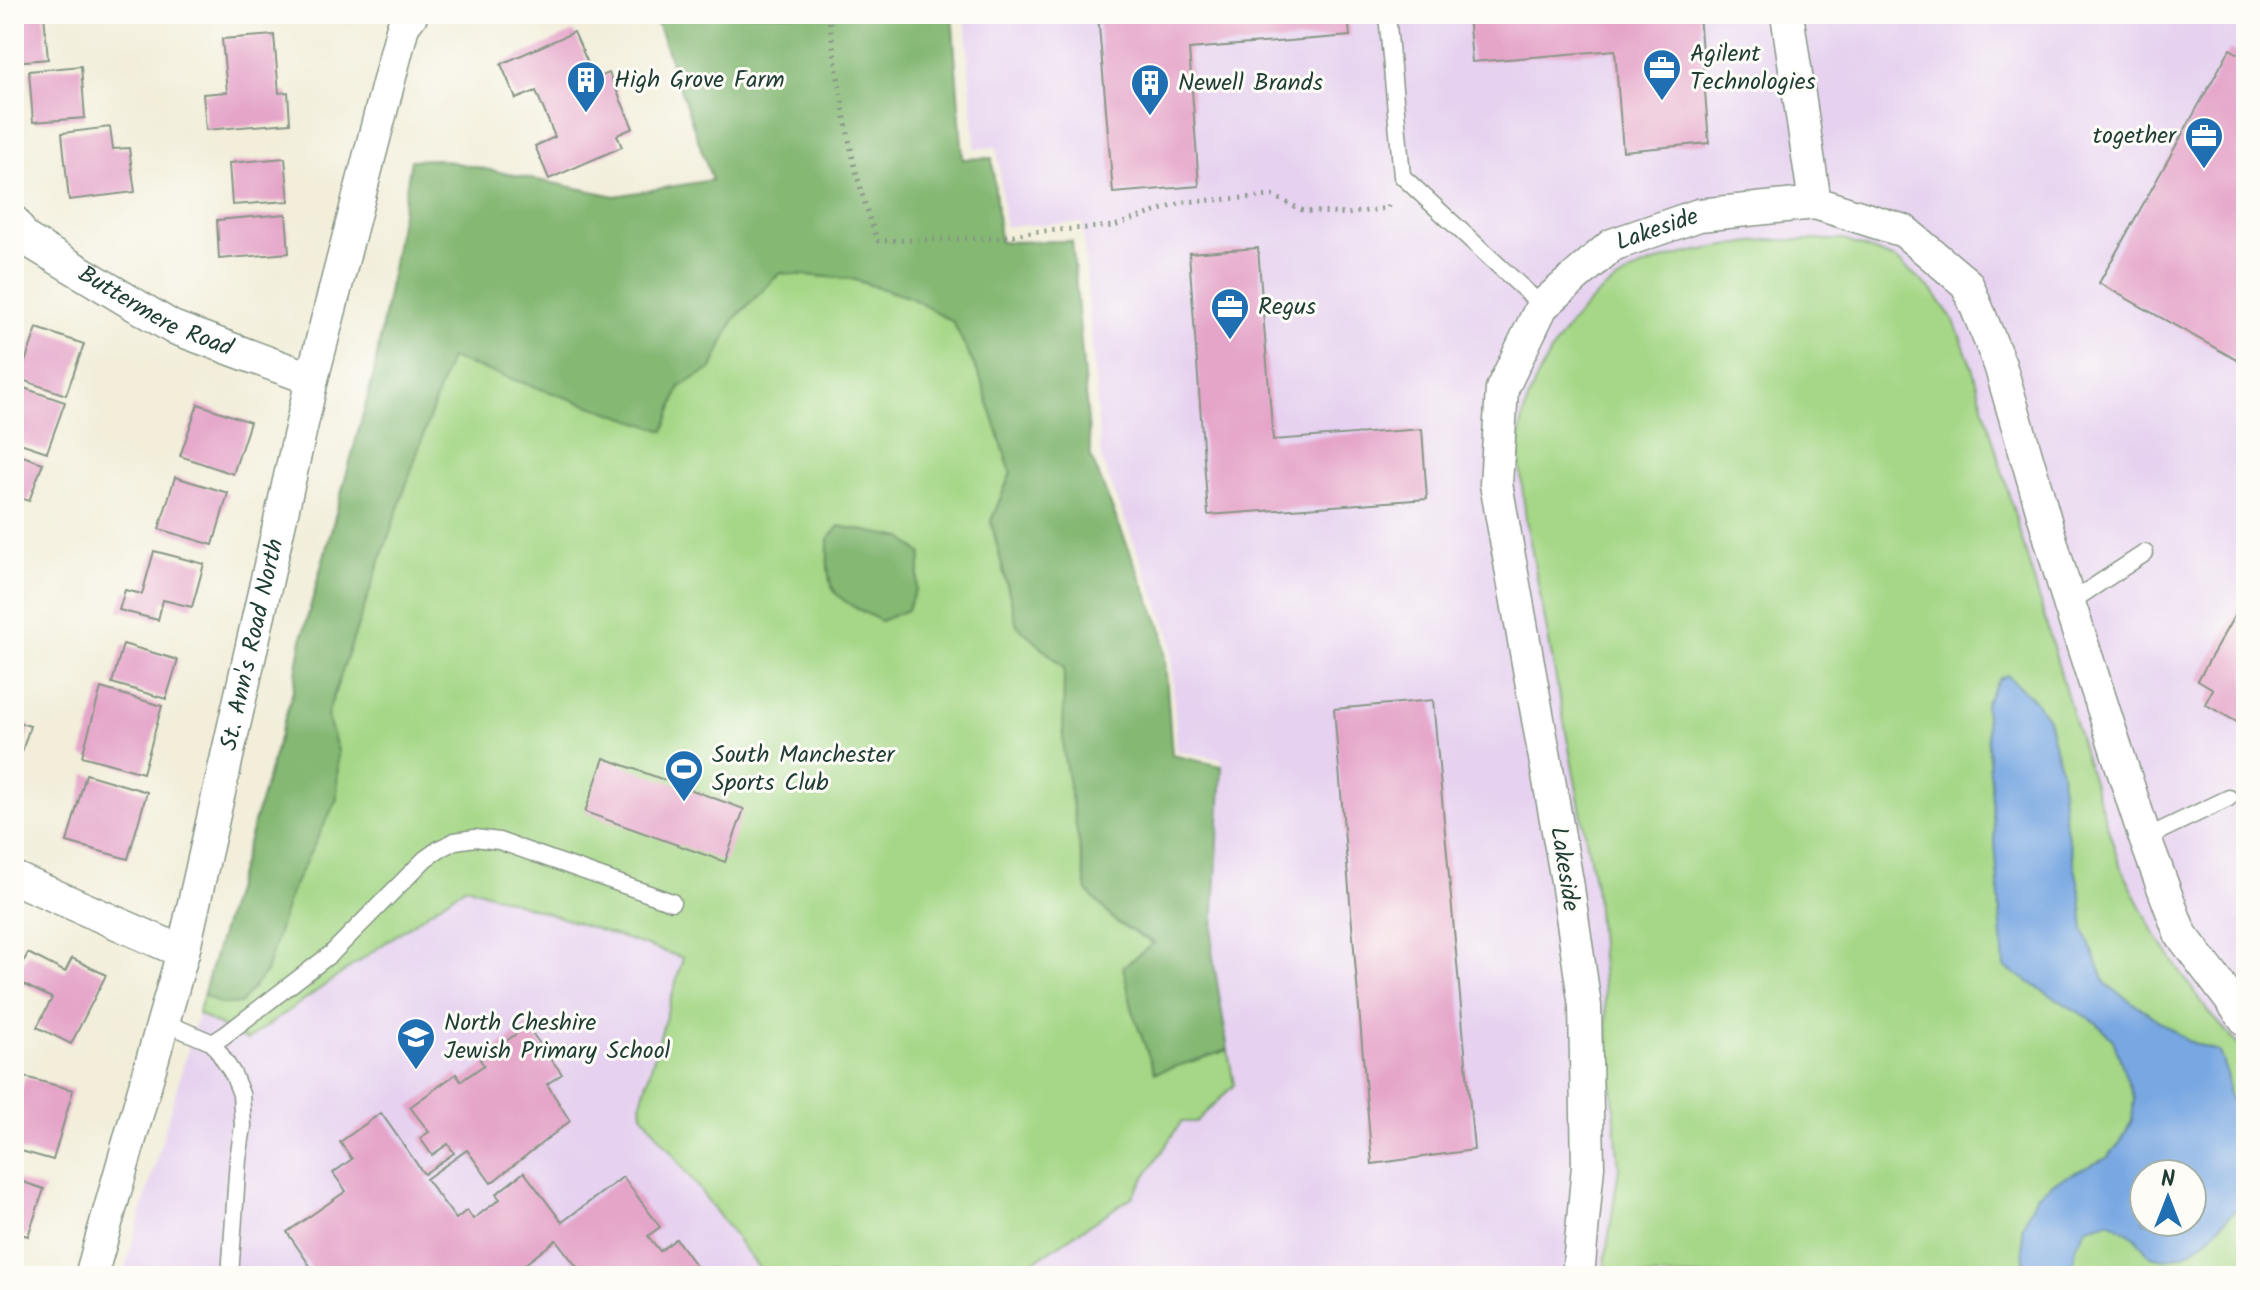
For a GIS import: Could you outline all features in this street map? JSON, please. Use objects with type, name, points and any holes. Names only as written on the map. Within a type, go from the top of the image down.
[{"type":"street","name":"St. Ann's Road North","points":[[91,1276],[183,952],[312,379],[403,26],[412,14]]},
{"type":"street","points":[[1787,14],[1815,203]]},
{"type":"street","name":"Lakeside","points":[[1578,1276],[1588,1166],[1585,1006],[1567,881],[1496,484],[1502,389],[1542,306],[1612,245],[1699,215],[1815,203],[1904,231],[1967,284],[2000,365],[2069,603],[2145,838],[2180,933],[2246,1020]]},
{"type":"street","name":"Buttermere Road","points":[[17,238],[172,327],[312,379]]},
{"type":"street","points":[[14,878],[183,952]]},
{"type":"lane","points":[[1387,14],[1402,176],[1542,306]]},
{"type":"lane","points":[[2069,603],[2145,553]]},
{"type":"lane","points":[[2145,838],[2229,798]]},
{"type":"lane","points":[[213,1043],[332,953],[425,859],[455,841],[475,838],[499,841],[672,902]]},
{"type":"lane","points":[[163,1022],[213,1043],[233,1074],[241,1094],[243,1126],[230,1276]]},
{"type":"path","points":[[828,14],[847,131],[866,211],[878,241],[997,238],[1031,232],[1114,226],[1184,202],[1273,196],[1304,211],[1347,214],[1387,208],[1402,176]]},
{"type":"shaded area","points":[[965,14],[2246,14],[2246,1276],[1011,1276],[1132,1197],[1181,1121],[1211,943],[1222,759],[1177,751],[1170,634],[1101,459],[1082,223],[1005,226],[997,147],[975,148]]},
{"type":"shaded area","name":"North Cheshire Jewish Primary School","points":[[466,886],[684,958],[641,1102],[642,1114],[765,1276],[123,1276],[198,1014],[247,1040]]},
{"type":"green space","points":[[654,14],[952,14],[963,159],[992,158],[1000,242],[1072,241],[1091,457],[1163,632],[1172,755],[1222,766],[1212,951],[1228,1050],[1155,1073],[1134,1016],[1123,967],[1154,943],[1117,923],[1087,891],[1063,750],[1064,668],[1017,625],[991,521],[1011,473],[980,377],[953,322],[911,298],[852,279],[780,273],[734,319],[712,368],[680,387],[664,431],[450,358],[327,715],[338,751],[337,799],[290,893],[266,972],[240,1004],[220,1004],[203,995],[293,691],[303,634],[374,374],[411,160],[437,159],[615,196],[712,180]]},
{"type":"green space","points":[[1767,240],[1844,240],[1896,259],[1932,290],[1954,321],[1972,367],[2084,754],[2120,865],[2155,934],[2203,1005],[2246,1054],[2246,1276],[1603,1276],[1619,1168],[1595,886],[1526,520],[1520,462],[1521,428],[1545,362],[1571,323],[1593,299],[1642,267],[1699,251]]},
{"type":"green space","name":"South Manchester Sports Club","points":[[780,273],[852,279],[911,298],[953,322],[980,377],[1011,473],[991,521],[1017,624],[1064,668],[1064,733],[1139,935],[1154,944],[1180,1065],[1228,1050],[1234,1085],[1196,1122],[1181,1122],[1132,1197],[1011,1276],[765,1276],[642,1114],[641,1102],[683,958],[466,886],[247,1040],[198,1014],[293,691],[303,634],[374,374],[383,320],[725,338],[734,319]]},
{"type":"green space","points":[[839,526],[903,538],[922,554],[916,589],[907,610],[881,621],[855,608],[837,594],[829,578],[828,539]]},
{"type":"water","points":[[2007,675],[2034,700],[2048,719],[2061,771],[2064,818],[2081,895],[2084,930],[2106,984],[2188,1041],[2219,1052],[2228,1077],[2228,1092],[2246,1128],[2246,1186],[2240,1205],[2208,1238],[2208,1158],[2128,1158],[2128,1233],[2110,1221],[2087,1227],[2076,1246],[2072,1276],[2025,1276],[2022,1228],[2036,1196],[2054,1182],[2107,1158],[2120,1143],[2132,1120],[2134,1099],[2113,1040],[2098,1024],[2004,967],[1985,704],[1999,679]]},
{"type":"water","points":[[2136,1238],[2208,1238],[2183,1255],[2166,1259],[2150,1256]]},
{"type":"building","points":[[14,14],[44,14],[48,59],[14,62]]},
{"type":"building","name":"Newell Brands","points":[[1098,14],[1348,14],[1350,36],[1189,49],[1199,186],[1113,193]]},
{"type":"building","name":"Agilent Technologies","points":[[1468,14],[1699,14],[1709,143],[1623,151],[1615,50],[1472,62]]},
{"type":"building","name":"High Grove Farm","points":[[574,32],[595,79],[609,73],[633,128],[617,135],[622,147],[549,179],[535,146],[555,137],[536,91],[516,99],[501,64]]},
{"type":"building","points":[[274,35],[279,93],[288,92],[290,123],[206,130],[203,94],[227,92],[222,39]]},
{"type":"building","name":"together","points":[[2230,49],[2246,58],[2246,365],[2099,283]]},
{"type":"building","points":[[81,66],[85,118],[33,122],[29,71]]},
{"type":"building","points":[[110,127],[113,149],[129,148],[135,192],[69,200],[62,133]]},
{"type":"building","points":[[285,158],[289,201],[232,205],[229,163]]},
{"type":"building","points":[[286,214],[289,253],[219,259],[217,220]]},
{"type":"building","name":"Regus","points":[[1258,248],[1273,440],[1422,429],[1427,499],[1208,515],[1189,253]]},
{"type":"building","points":[[37,328],[84,344],[66,395],[19,379]]},
{"type":"building","points":[[18,386],[65,402],[47,452],[14,441],[14,396]]},
{"type":"building","points":[[198,404],[250,422],[233,474],[180,456]]},
{"type":"building","points":[[14,453],[43,463],[29,501],[14,496]]},
{"type":"building","points":[[175,477],[228,493],[213,545],[159,529]]},
{"type":"building","points":[[154,551],[204,564],[192,607],[163,600],[158,620],[119,610],[125,590],[142,594]]},
{"type":"building","points":[[2246,595],[2246,727],[2205,704],[2213,689],[2198,680]]},
{"type":"building","points":[[123,644],[178,660],[166,699],[112,683]]},
{"type":"building","points":[[101,688],[162,706],[143,773],[82,756]]},
{"type":"building","points":[[1433,700],[1474,1150],[1372,1164],[1334,709]]},
{"type":"building","points":[[14,721],[30,726],[15,774],[14,774]]},
{"type":"building","points":[[604,758],[744,809],[725,862],[585,812]]},
{"type":"building","points":[[86,774],[147,792],[128,859],[67,842]]},
{"type":"building","points":[[28,953],[65,972],[72,958],[106,975],[71,1044],[37,1027],[52,998],[14,980]]},
{"type":"building","points":[[527,1026],[562,1074],[547,1084],[570,1121],[491,1183],[467,1150],[426,1179],[456,1219],[467,1210],[473,1219],[500,1199],[496,1194],[524,1172],[562,1222],[623,1177],[660,1227],[648,1236],[660,1251],[676,1239],[703,1276],[584,1276],[556,1240],[510,1276],[317,1276],[287,1232],[346,1191],[333,1173],[352,1159],[340,1142],[381,1113],[424,1174],[454,1153],[448,1144],[432,1155],[420,1138],[429,1132],[410,1107],[456,1074],[461,1081],[484,1065],[480,1060]]},
{"type":"building","points":[[25,1077],[73,1090],[53,1160],[14,1149],[14,1117]]},
{"type":"building","points":[[14,1179],[44,1189],[28,1236],[14,1232]]},
{"type":"place","name":"Agilent Technologies","points":[[1662,102]]},
{"type":"place","name":"High Grove Farm","points":[[586,114]]},
{"type":"place","name":"Newell Brands","points":[[1150,117]]},
{"type":"place","name":"together","points":[[2204,170]]},
{"type":"place","name":"Regus","points":[[1230,341]]},
{"type":"place","name":"South Manchester Sports Club","points":[[684,803]]},
{"type":"place","name":"North Cheshire Jewish Primary School","points":[[416,1071]]}]
